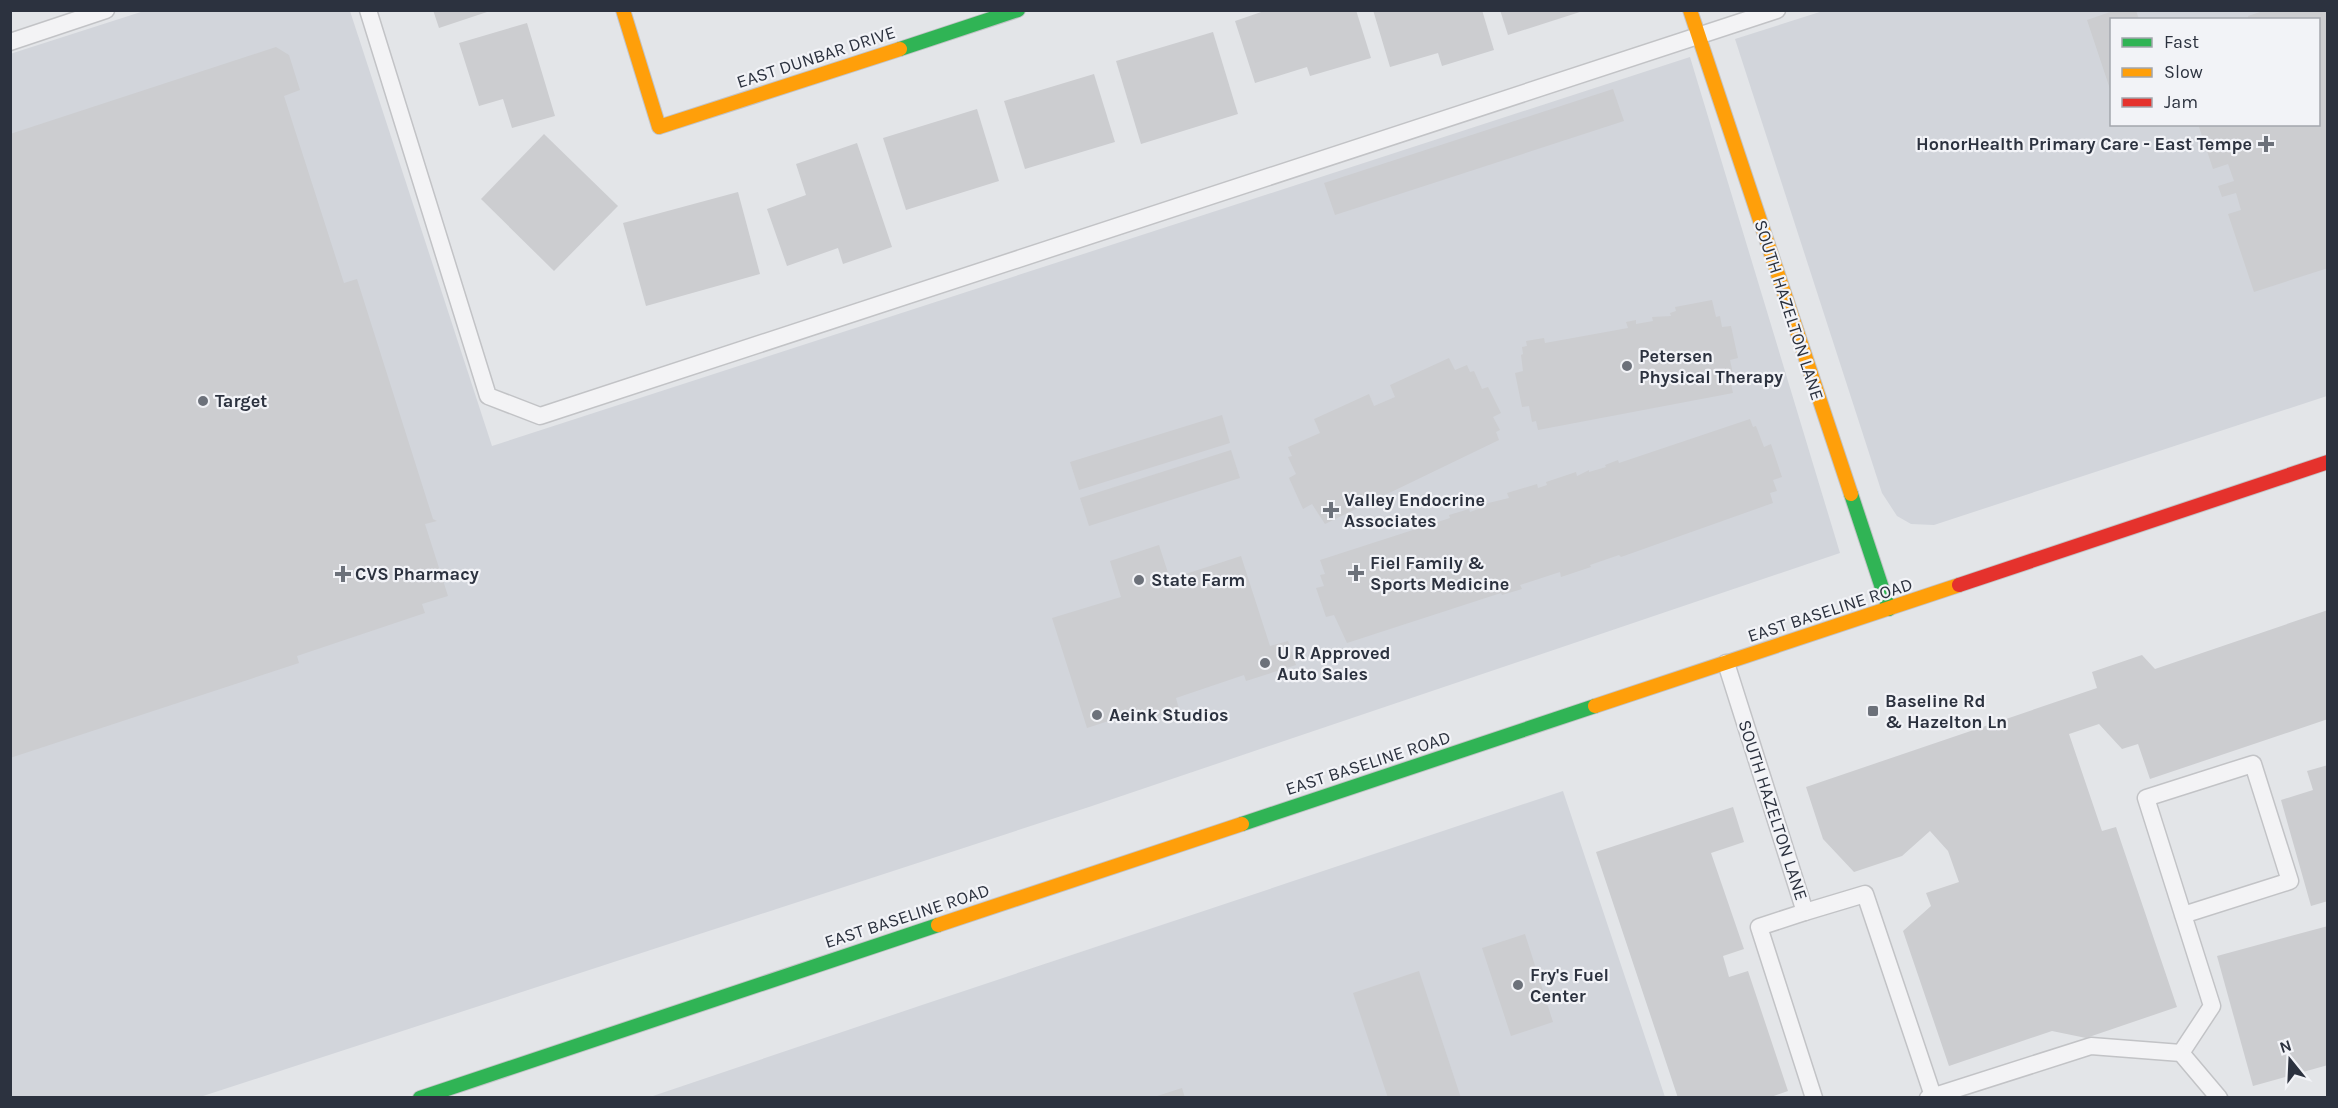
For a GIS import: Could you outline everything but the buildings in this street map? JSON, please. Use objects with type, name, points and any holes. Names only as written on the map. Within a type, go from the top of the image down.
[{"type":"main road","name":"EAST DUNBAR DRIVE","points":[[622,10],[659,127],[1018,10]]},
{"type":"main road","name":"SOUTH HAZELTON LANE","points":[[1690,10],[1888,609]]},
{"type":"main road","name":"EAST BASELINE ROAD","points":[[420,1098],[2328,462]]},
{"type":"lane","points":[[10,42],[106,10]]},
{"type":"lane","points":[[368,10],[488,396],[540,416],[1777,10]]},
{"type":"lane","name":"SOUTH HAZELTON LANE","points":[[1726,663],[1805,912],[1759,927],[1814,1098]]},
{"type":"lane","points":[[2181,1053],[2212,1006],[2183,915],[2146,798],[2253,764],[2290,881],[2183,915]]},
{"type":"lane","points":[[1805,912],[1865,894],[1930,1097],[2091,1046],[2181,1053],[2219,1098]]},
{"type":"shaded area","points":[[1826,10],[2327,11],[2327,396],[1934,525],[1911,524],[1897,516],[1882,493],[1735,39]]},
{"type":"shaded area","points":[[144,11],[350,11],[492,446],[1690,57],[1840,553],[1089,807],[200,1097],[11,1097],[10,54]]},
{"type":"shaded area","points":[[1563,791],[1665,1097],[647,1098],[925,1004]]},
{"type":"traffic: fast","points":[[900,49],[1018,10]]},
{"type":"traffic: fast","points":[[1851,494],[1889,609]]},
{"type":"traffic: fast","points":[[1242,824],[1595,706]]},
{"type":"traffic: fast","points":[[420,1098],[938,925]]},
{"type":"traffic: slow","points":[[623,10],[659,127],[900,49]]},
{"type":"traffic: slow","points":[[1690,10],[1851,494]]},
{"type":"traffic: slow","points":[[1595,706],[1959,585]]},
{"type":"traffic: slow","points":[[938,925],[1242,824]]},
{"type":"traffic: jam","points":[[1959,585],[2328,462]]},
{"type":"place","name":"HonorHealth Primary Care - East Tempe","points":[[2266,144]]},
{"type":"place","name":"Petersen Physical Therapy","points":[[1627,366]]},
{"type":"place","name":"Target","points":[[203,401]]},
{"type":"place","name":"Valley Endocrine Associates","points":[[1331,510]]},
{"type":"place","name":"Fiel Family & Sports Medicine","points":[[1356,573]]},
{"type":"place","name":"CVS Pharmacy","points":[[343,574]]},
{"type":"place","name":"State Farm","points":[[1139,580]]},
{"type":"place","name":"U R Approved Auto Sales","points":[[1265,663]]},
{"type":"place","name":"Baseline Rd & Hazelton Ln","points":[[1873,711]]},
{"type":"place","name":"Aeink Studios","points":[[1097,715]]},
{"type":"place","name":"Fry's Fuel Center","points":[[1518,985]]}]
